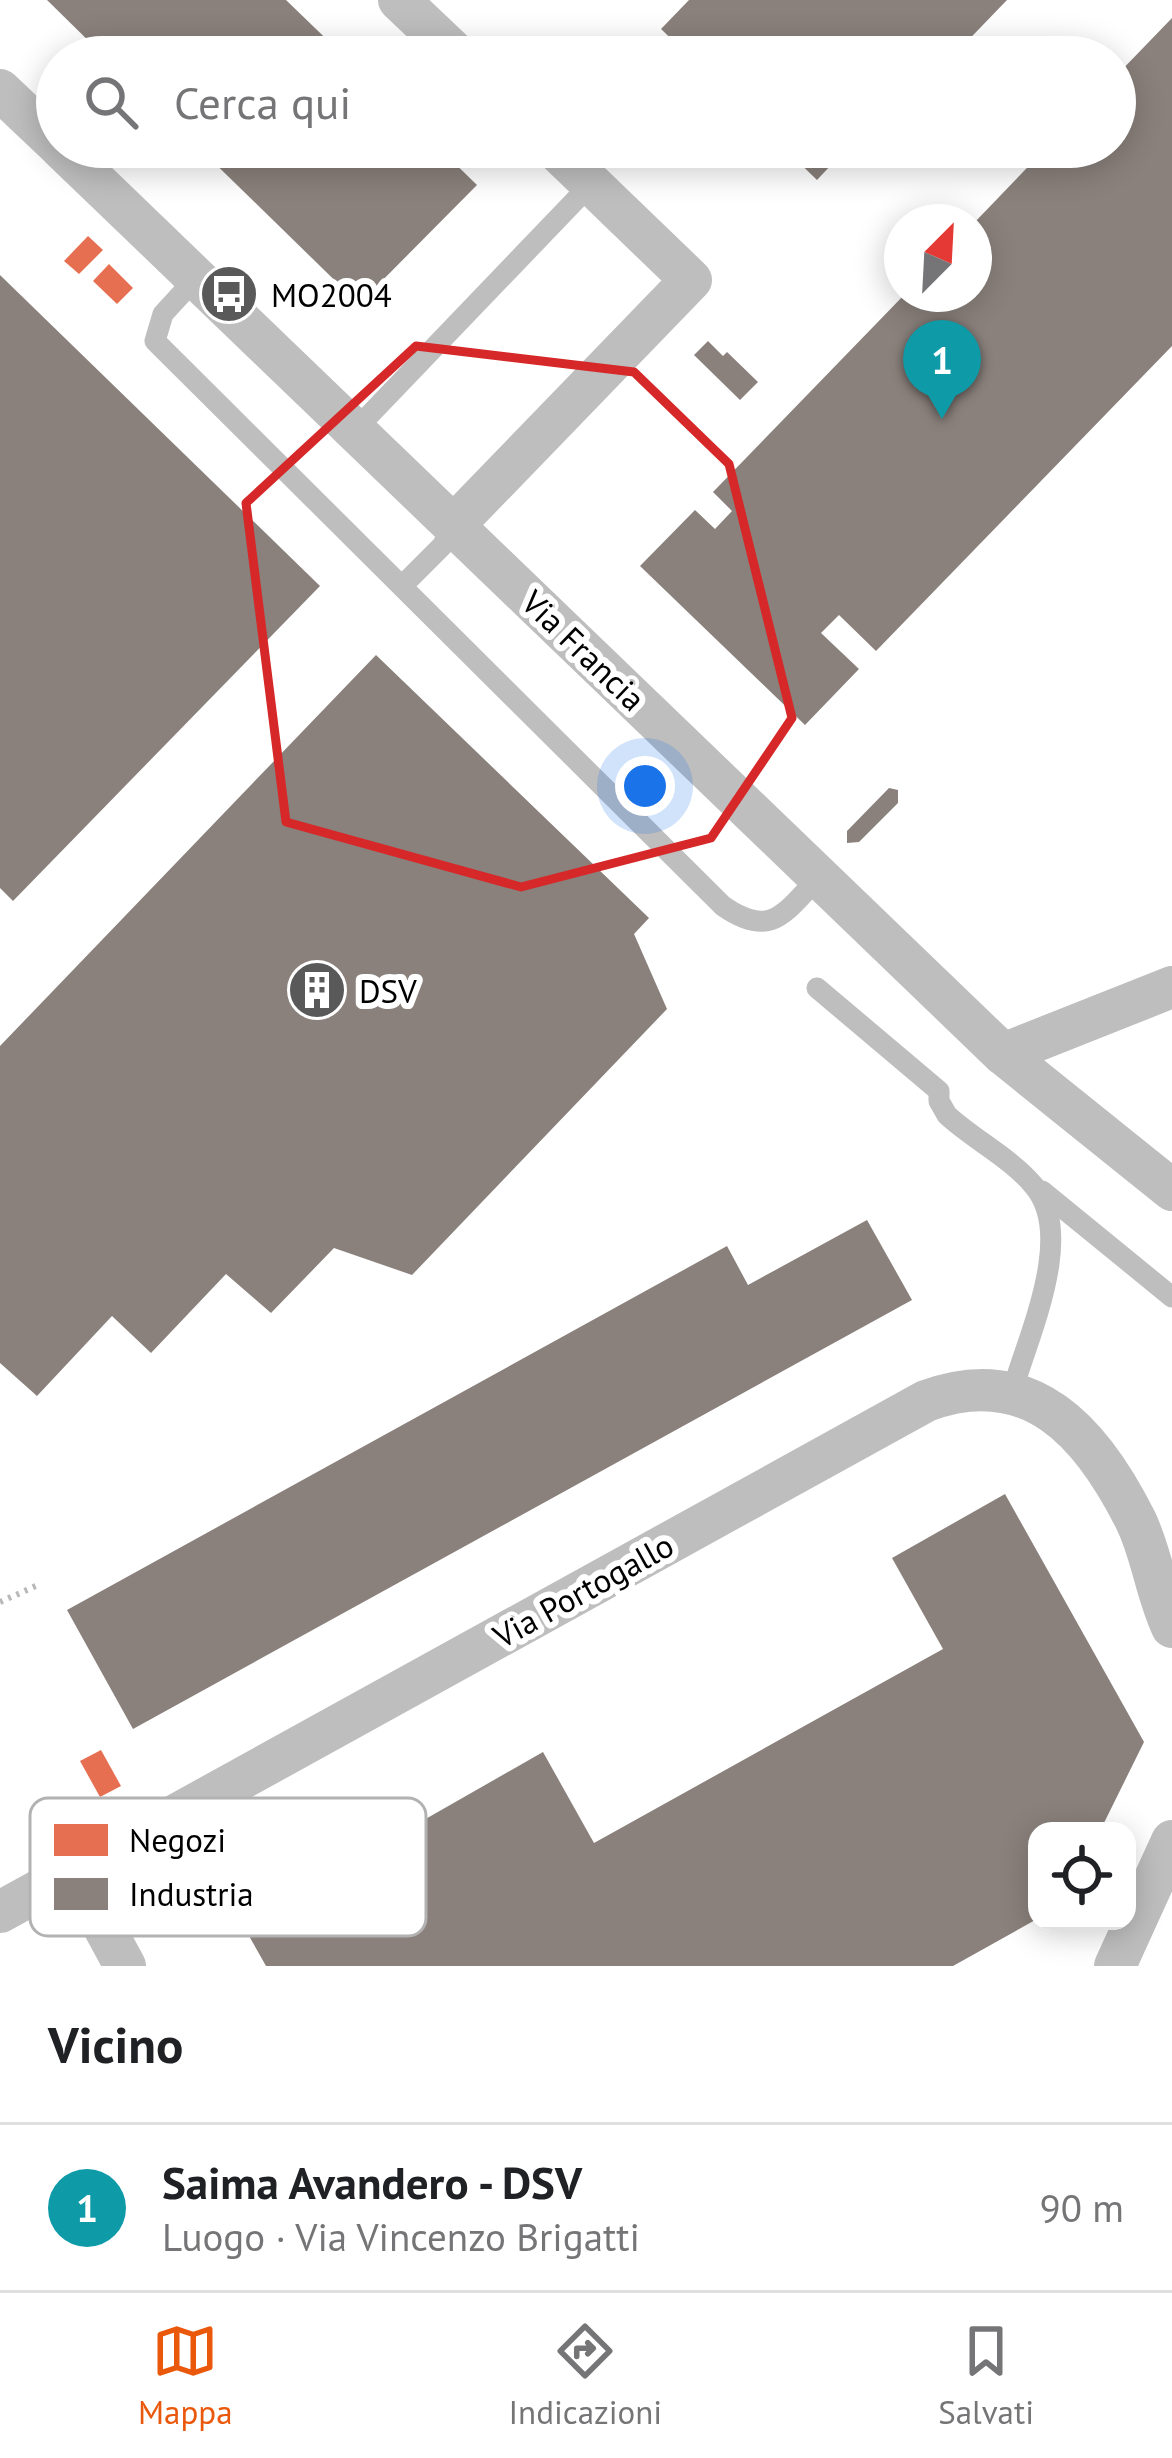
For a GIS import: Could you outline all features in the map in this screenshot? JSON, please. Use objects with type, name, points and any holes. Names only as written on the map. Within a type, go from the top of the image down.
[{"type":"street","points":[[399,0],[437,36]]},
{"type":"street","name":"Via Francia","points":[[0,90],[36,125]]},
{"type":"street","name":"Via Francia","points":[[81,168],[1004,1054],[1172,1190]]},
{"type":"street","points":[[454,525],[692,280],[575,168]]},
{"type":"street","points":[[1004,1054],[1172,987]]},
{"type":"street","name":"Via Portogallo","points":[[208,1798],[926,1401],[973,1389],[1012,1392],[1065,1419],[1082,1435],[1155,1528],[1168,1612]]},
{"type":"street","points":[[1115,1966],[1172,1841]]},
{"type":"street","name":"Via Portogallo","points":[[0,1912],[30,1896]]},
{"type":"street","points":[[109,1936],[125,1966]]},
{"type":"lane","points":[[355,430],[591,184]]},
{"type":"lane","points":[[196,278],[163,314],[155,341],[723,906],[739,917],[767,922],[779,918],[819,877]]},
{"type":"lane","points":[[402,586],[442,546],[454,525]]},
{"type":"lane","points":[[818,988],[939,1091],[939,1102],[959,1126],[1172,1297]]},
{"type":"lane","points":[[1012,1392],[1053,1239],[1051,1214],[1033,1184]]},
{"type":"path","points":[[0,1602],[38,1585]]},
{"type":"highlighted area","points":[[416,346],[634,372],[729,464],[792,718],[711,838],[521,887],[286,822],[246,503]]},
{"type":"building: Negozi","points":[[88,236],[103,250],[79,274],[64,261]]},
{"type":"building: Negozi","points":[[109,264],[133,288],[117,304],[93,281]]},
{"type":"building: Negozi","points":[[101,1750],[121,1786],[100,1797],[80,1761]]},
{"type":"building: Industria","points":[[47,0],[286,0],[323,36],[84,36]]},
{"type":"building: Industria","points":[[689,0],[1007,0],[972,36],[668,36],[661,29]]},
{"type":"building: Industria","points":[[1172,18],[1172,346],[876,651],[839,615],[821,633],[859,669],[805,725],[640,566],[695,510],[715,529],[732,511],[713,492],[888,312],[992,312],[992,204],[1027,168],[1136,168],[1136,55]]},
{"type":"building: Industria","points":[[220,168],[460,168],[477,185],[359,304]]},
{"type":"building: Industria","points":[[805,168],[828,168],[817,180]]},
{"type":"building: Industria","points":[[0,275],[320,586],[13,901],[0,888]]},
{"type":"building: Industria","points":[[708,341],[758,382],[740,400],[694,355]]},
{"type":"building: Industria","name":"DSV","points":[[376,655],[649,918],[634,934],[667,1009],[412,1275],[334,1248],[271,1313],[226,1274],[151,1353],[112,1316],[37,1396],[0,1363],[0,1046]]},
{"type":"building: Industria","points":[[889,788],[898,790],[898,803],[859,842],[847,843],[847,831]]},
{"type":"building: Industria","points":[[867,1220],[912,1300],[133,1729],[67,1610],[727,1246],[748,1285]]},
{"type":"building: Industria","points":[[1005,1494],[1144,1742],[1104,1822],[1028,1822],[1028,1924],[953,1966],[266,1966],[249,1936],[426,1936],[426,1819],[543,1752],[594,1843],[943,1649],[892,1558]]},
{"type":"place","name":"MO2004","points":[[229,294]]},
{"type":"place","name":"Saima Avandero - DSV","points":[[942,419]]},
{"type":"place","name":"DSV","points":[[317,990]]}]
